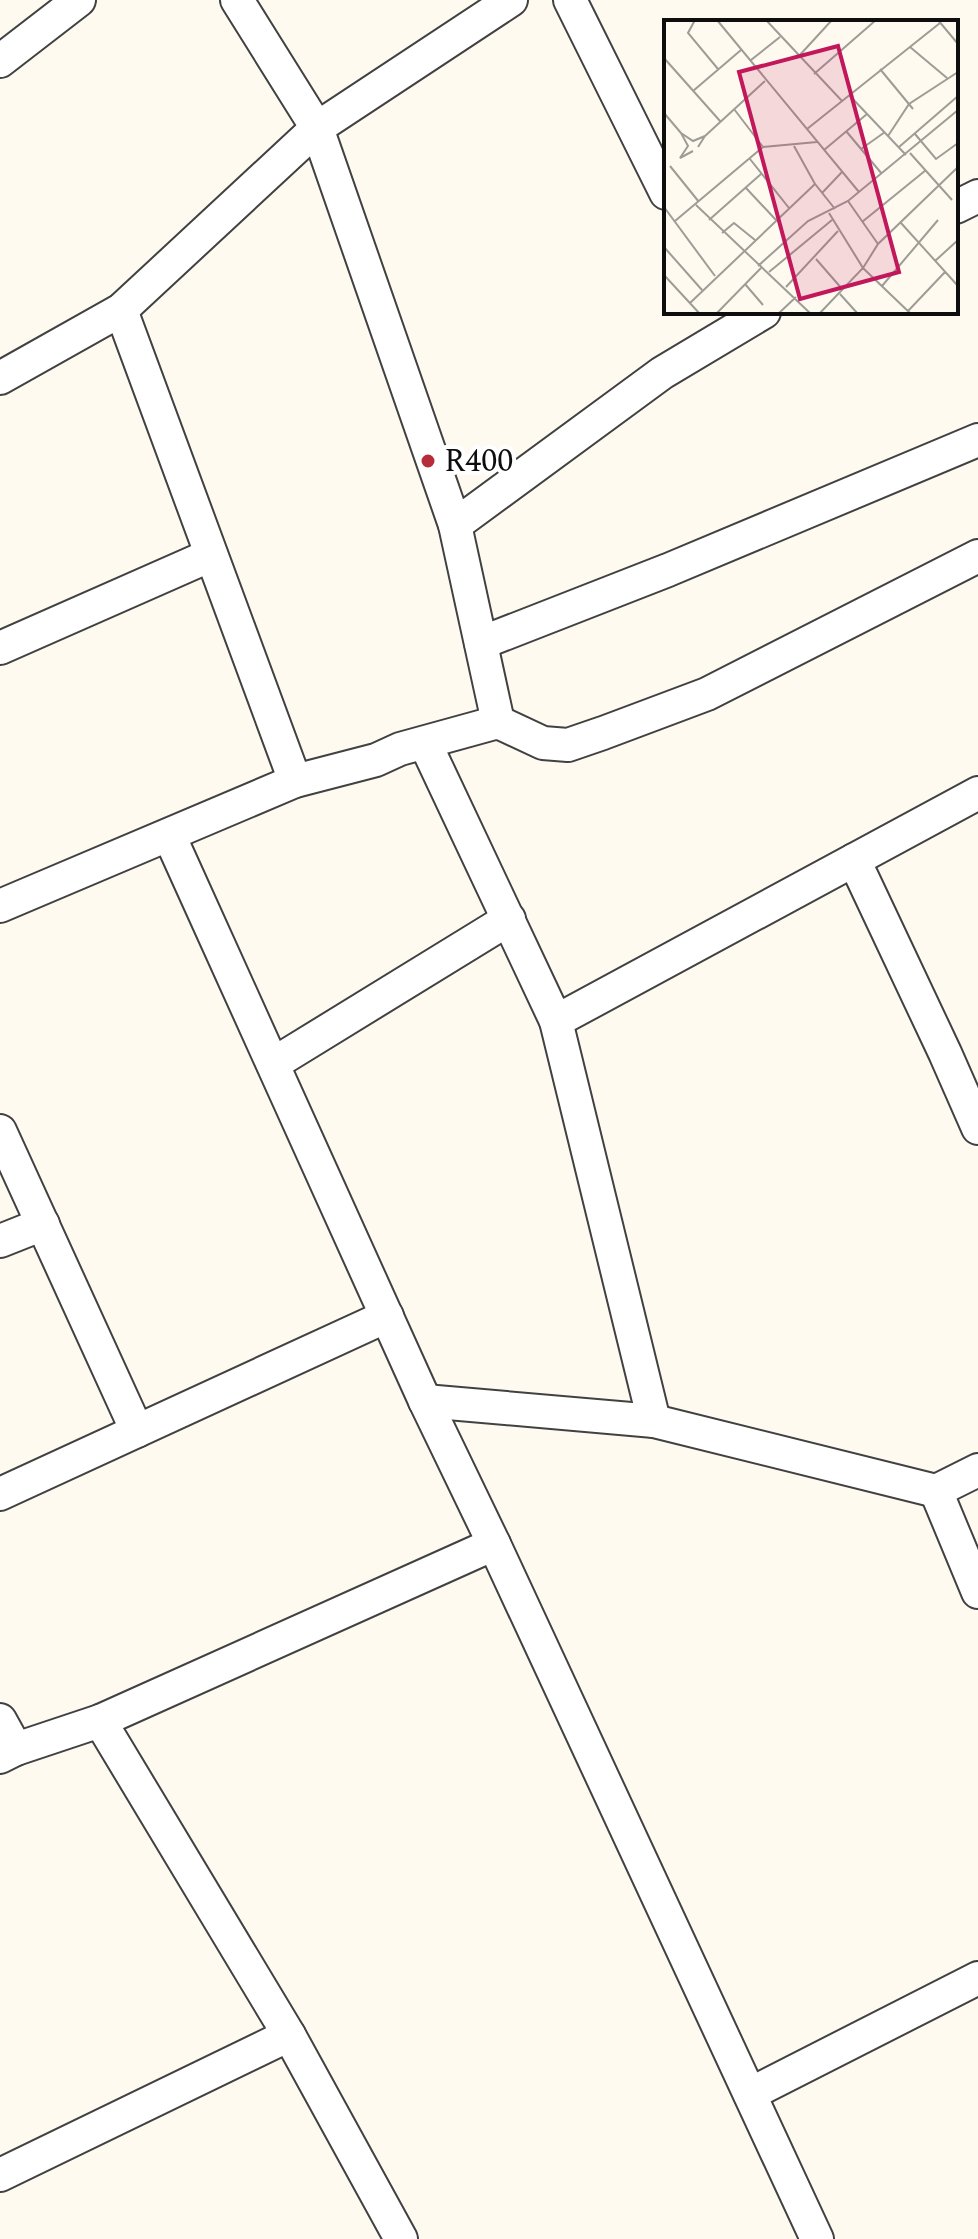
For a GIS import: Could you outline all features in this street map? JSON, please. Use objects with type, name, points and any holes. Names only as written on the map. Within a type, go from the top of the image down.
[{"type":"street","points":[[0,61],[79,0]]},
{"type":"street","points":[[237,0],[317,128],[455,525],[498,722]]},
{"type":"street","points":[[0,378],[121,310],[317,128],[511,0]]},
{"type":"street","points":[[570,0],[664,189]]},
{"type":"street","points":[[958,206],[978,196]]},
{"type":"street","points":[[121,310],[295,781]]},
{"type":"street","points":[[455,525],[730,321],[756,314]]},
{"type":"street","points":[[481,643],[668,570],[978,440]]},
{"type":"street","points":[[0,648],[211,555]]},
{"type":"street","points":[[0,906],[295,781],[376,760],[400,749],[498,722],[543,743],[568,745],[603,733],[707,694],[978,556]]},
{"type":"street","points":[[425,743],[556,1021],[654,1421]]},
{"type":"street","points":[[556,1021],[978,793]]},
{"type":"street","points":[[169,835],[425,1401],[817,2239]]},
{"type":"street","points":[[854,860],[978,1128]]},
{"type":"street","points":[[273,1064],[509,919]]},
{"type":"street","points":[[0,1131],[137,1431]]},
{"type":"street","points":[[0,1241],[43,1224]]},
{"type":"street","points":[[0,1494],[387,1316]]},
{"type":"street","points":[[425,1401],[654,1421],[936,1491],[978,1470]]},
{"type":"street","points":[[936,1491],[978,1592]]},
{"type":"street","points":[[0,1720],[8,1753],[100,1721],[494,1544]]},
{"type":"street","points":[[100,1721],[289,2035],[398,2238]]},
{"type":"street","points":[[750,2094],[978,1978]]},
{"type":"street","points":[[0,2175],[289,2035]]},
{"type":"place","name":"R400","points":[[428,461]]}]
